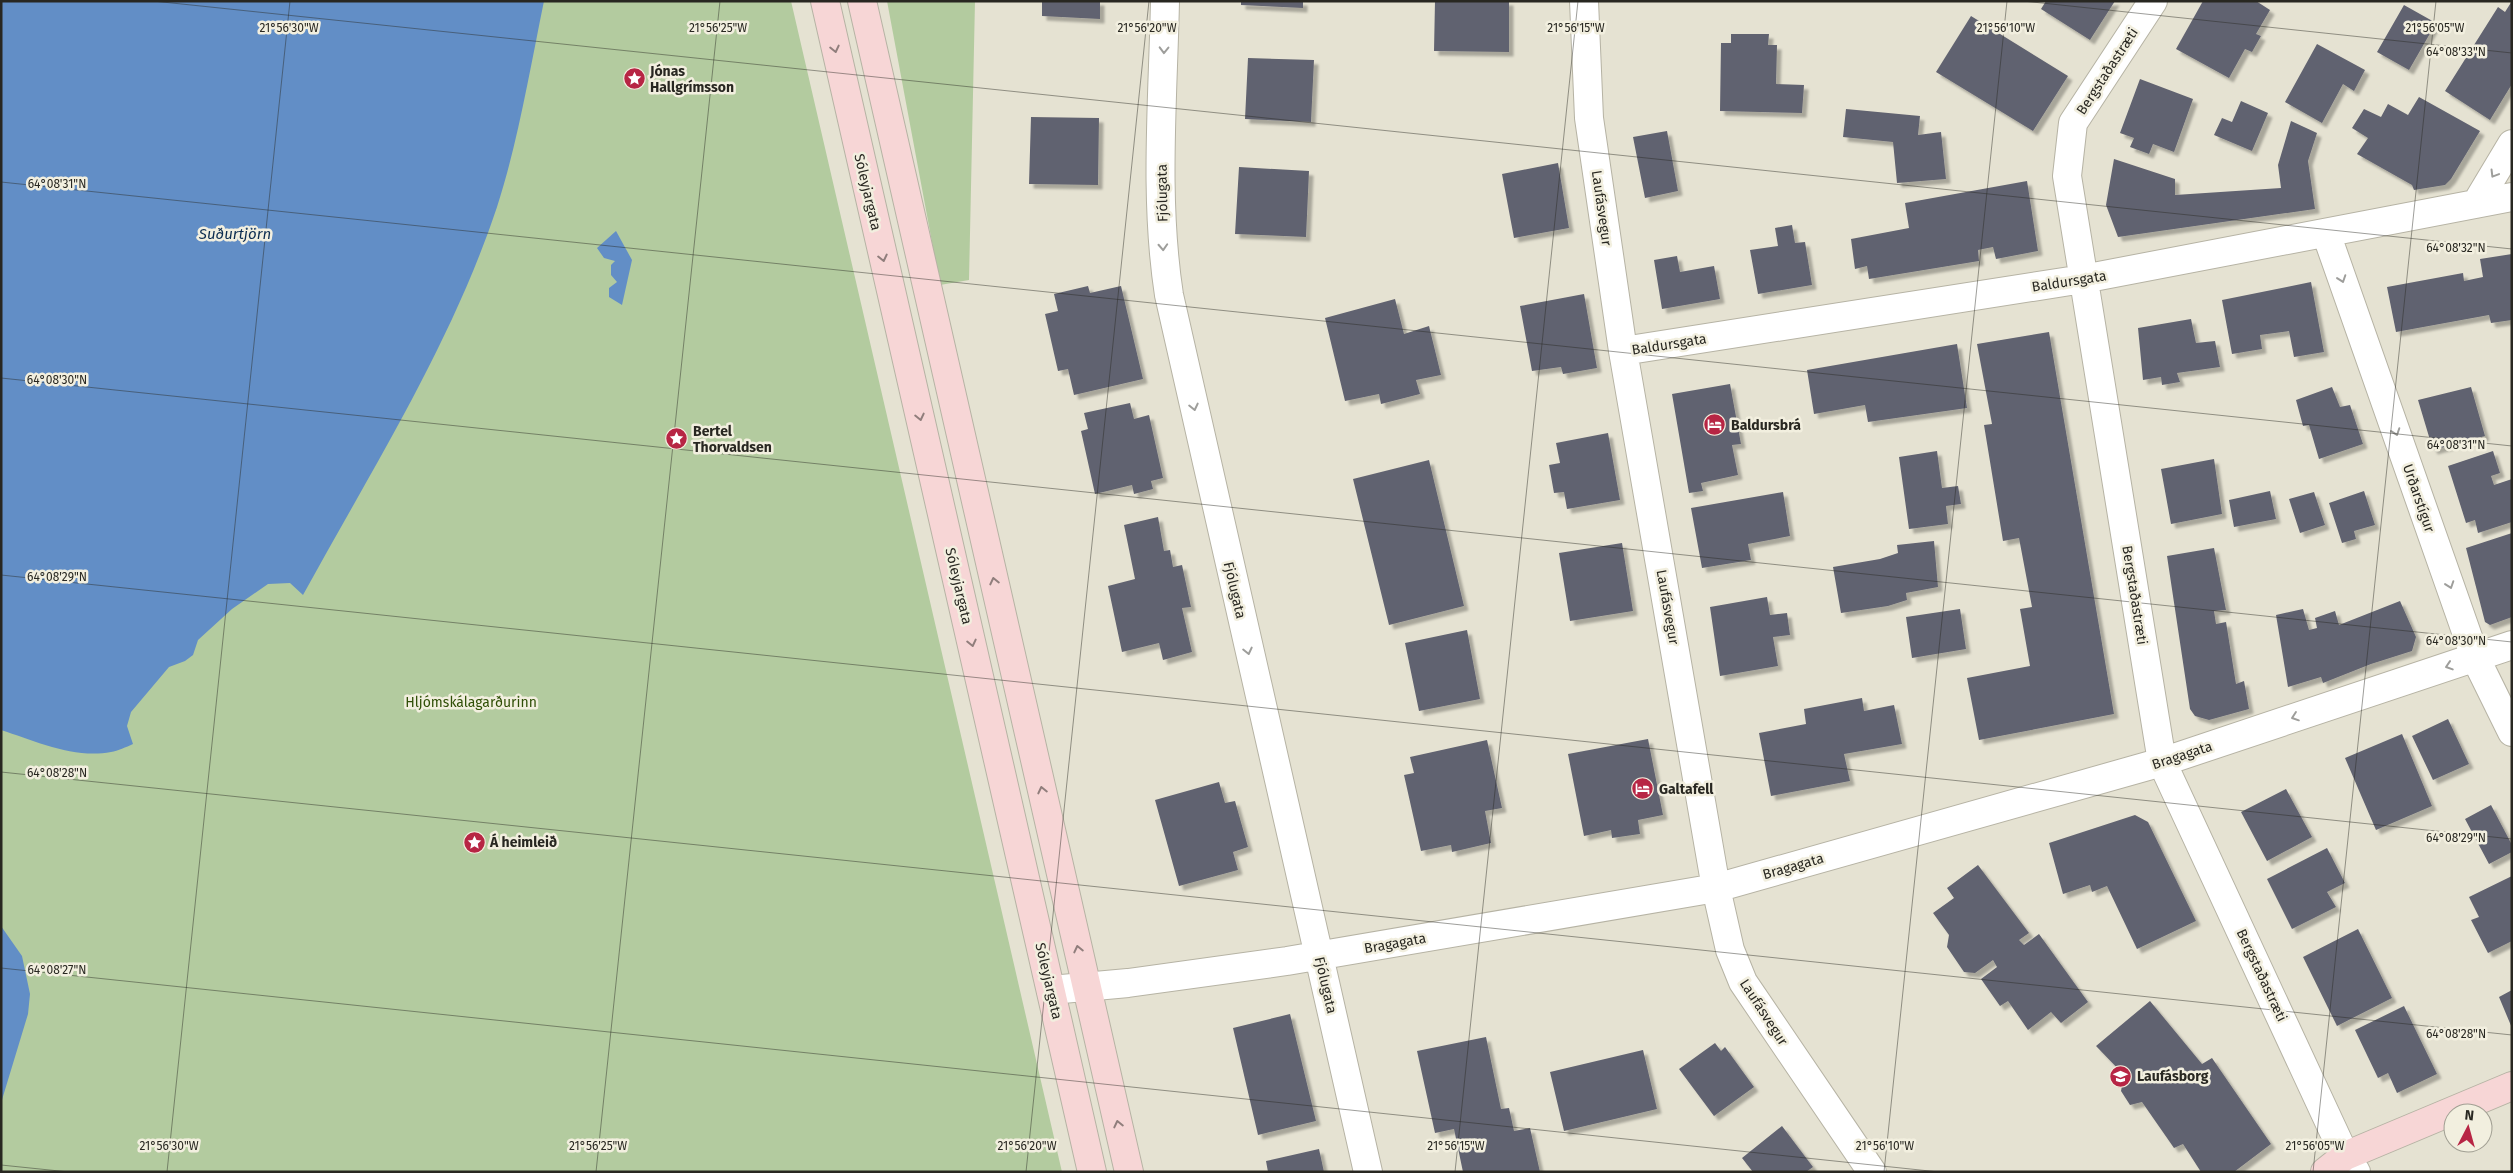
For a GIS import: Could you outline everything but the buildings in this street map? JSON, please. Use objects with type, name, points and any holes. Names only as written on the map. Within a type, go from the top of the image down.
[{"type":"main road","name":"Sóleyjargata","points":[[824,1],[1092,1172]]},
{"type":"main road","points":[[862,1],[1129,1172]]},
{"type":"main road","points":[[2342,1166],[2512,1086]]},
{"type":"street","name":"Fjólugata","points":[[1165,1],[1161,187],[1164,258],[1169,295],[1368,1172]]},
{"type":"street","name":"Laufásvegur","points":[[1584,1],[1589,118],[1623,351],[1716,888],[1730,950],[1743,982],[1872,1172]]},
{"type":"street","name":"Bergstaðastræti","points":[[2153,1],[2074,123],[2067,176],[2083,279],[2162,762],[2342,1166]]},
{"type":"street","points":[[2476,204],[2512,144]]},
{"type":"street","name":"Baldursgata","points":[[1623,351],[2083,279],[2512,197]]},
{"type":"street","name":"Urðarstígur","points":[[2326,233],[2475,657],[2512,732]]},
{"type":"street","name":"Bragagata","points":[[1051,990],[1087,987],[1319,956],[1716,888],[2162,762],[2512,645]]},
{"type":"green space","name":"Hljómskálagarðurinn","points":[[1,1],[791,1],[1062,1172],[1,1172]]},
{"type":"green space","points":[[887,1],[975,1],[969,280],[940,285]]},
{"type":"water","name":"Suðurtjörn","points":[[1,1],[544,1],[511,157],[497,207],[478,258],[457,308],[409,406],[303,595],[290,583],[268,584],[232,609],[198,640],[193,655],[185,661],[169,667],[131,712],[127,726],[133,744],[119,750],[97,754],[55,748],[1,730]]},
{"type":"water","points":[[616,231],[632,260],[622,305],[609,297],[609,288],[617,282],[611,275],[611,265],[615,261],[604,258],[597,248]]},
{"type":"water","points":[[1,926],[22,956],[30,994],[28,1014],[1,1103]]},
{"type":"place","name":"Jónas Hallgrímsson","points":[[634,79]]},
{"type":"place","name":"Baldursbrá","points":[[1715,425]]},
{"type":"place","name":"Bertel Thorvaldsen","points":[[677,439]]},
{"type":"place","name":"Galtafell","points":[[1643,789]]},
{"type":"place","name":"Á heimleið","points":[[474,842]]},
{"type":"place","name":"Laufásborg","points":[[2121,1076]]}]
